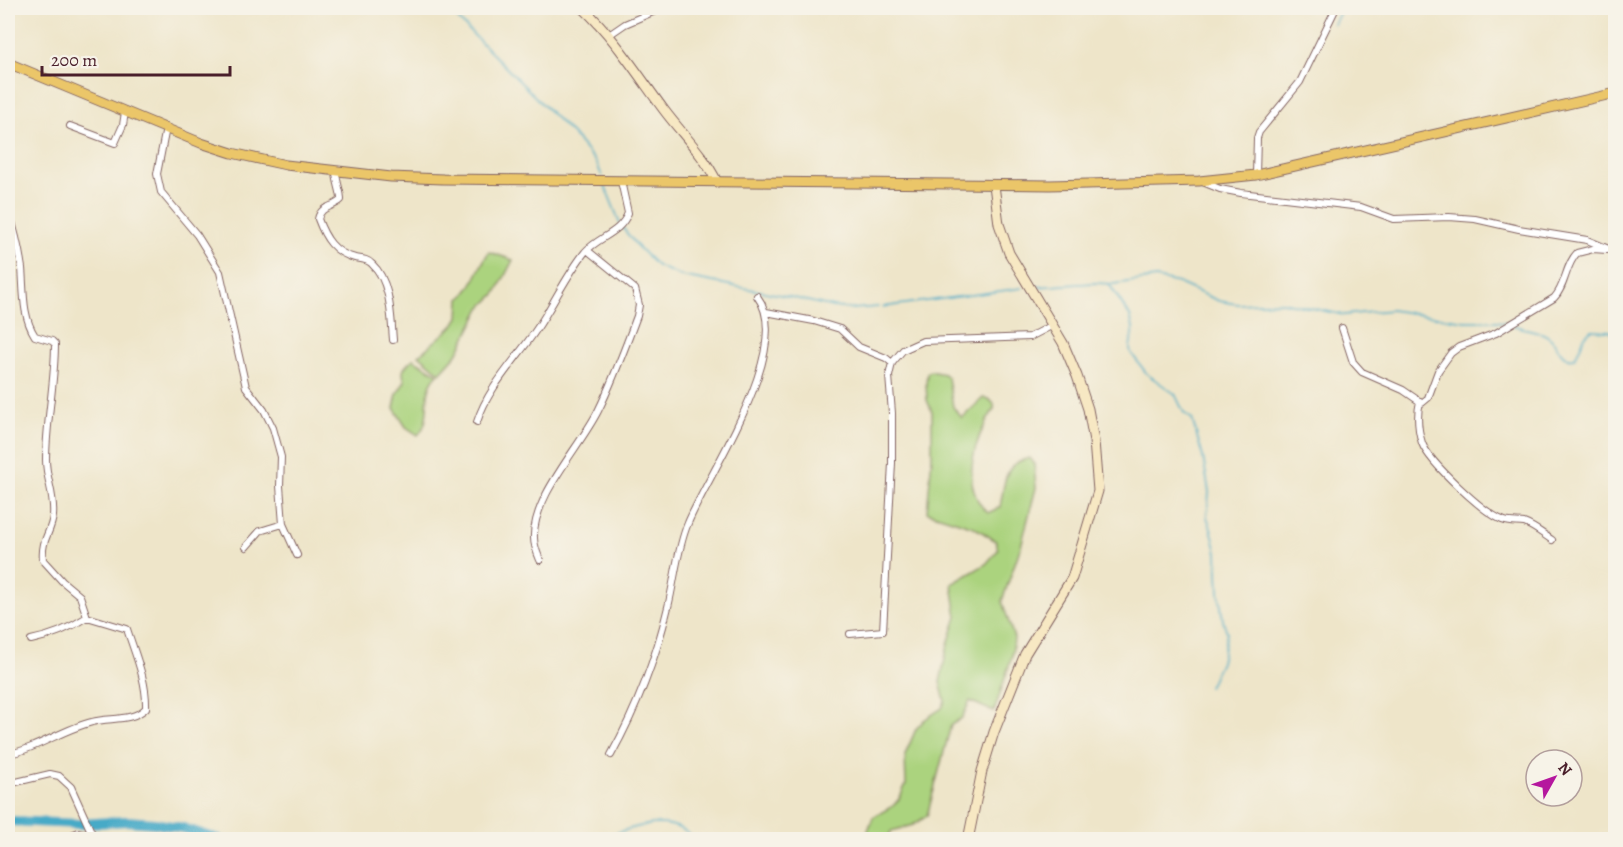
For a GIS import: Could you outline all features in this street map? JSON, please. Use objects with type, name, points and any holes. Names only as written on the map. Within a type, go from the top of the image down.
[{"type":"main road","points":[[583,8],[609,35],[710,169],[717,182]]},
{"type":"main road","points":[[8,66],[201,143],[232,153],[286,165],[443,179],[994,185],[1199,181],[1256,175],[1616,93]]},
{"type":"main road","points":[[968,840],[982,771],[993,732],[1025,654],[1072,578],[1098,496],[1096,456],[1088,409],[1071,358],[1009,253],[999,224],[994,185]]},
{"type":"street","points":[[609,35],[626,24],[662,8]]},
{"type":"street","points":[[1256,175],[1258,132],[1300,82],[1336,8]]},
{"type":"street","points":[[70,126],[115,143],[125,112]]},
{"type":"street","points":[[166,128],[157,174],[161,192],[197,235],[220,272],[231,316],[241,374],[246,387],[271,421],[281,457],[280,486],[283,524],[297,555]]},
{"type":"street","points":[[336,171],[341,200],[339,203],[324,208],[318,219],[327,239],[339,252],[369,261],[379,272],[386,291],[393,340]]},
{"type":"street","points":[[477,422],[483,402],[536,330],[572,270],[587,250],[617,230],[624,221],[628,213],[617,181]]},
{"type":"street","points":[[1199,181],[1220,189],[1241,193],[1361,207],[1394,219],[1449,217],[1475,219],[1519,229],[1579,238],[1613,251]]},
{"type":"street","points":[[8,209],[16,233],[20,256],[27,322],[34,336],[55,344],[47,420],[46,462],[53,496],[53,517],[44,540],[43,560],[62,581],[80,596],[87,617]]},
{"type":"street","points":[[1342,328],[1353,362],[1362,372],[1403,390],[1420,401],[1425,401],[1438,371],[1450,353],[1459,347],[1496,333],[1554,298],[1577,253],[1593,249],[1613,251]]},
{"type":"street","points":[[540,560],[534,539],[537,516],[564,464],[597,412],[637,316],[639,305],[635,289],[587,250]]},
{"type":"street","points":[[611,755],[631,718],[651,666],[664,626],[681,543],[688,522],[753,392],[763,356],[767,321],[766,312],[757,296]]},
{"type":"street","points":[[766,312],[814,321],[840,329],[859,347],[886,358],[892,363]]},
{"type":"street","points":[[850,634],[883,631],[892,463],[889,376],[892,363],[903,350],[923,341],[1030,337],[1053,325]]},
{"type":"street","points":[[1420,401],[1418,415],[1420,433],[1422,443],[1432,461],[1498,518],[1523,523],[1552,540]]},
{"type":"street","points":[[246,548],[261,531],[283,524]]},
{"type":"street","points":[[8,754],[93,721],[134,716],[146,708],[144,681],[127,628],[87,617],[73,626],[43,638],[31,640]]},
{"type":"street","points":[[8,784],[50,774],[59,776],[71,787],[93,836]]},
{"type":"street","points":[[59,840],[79,832],[106,840]]},
{"type":"green space","points":[[489,252],[513,260],[496,293],[481,308],[457,354],[440,373],[419,355],[454,325],[459,317],[460,299],[469,289]]},
{"type":"green space","points":[[413,359],[438,374],[429,389],[426,420],[418,435],[406,427],[394,408],[397,394],[405,381],[404,368]]},
{"type":"green space","points":[[930,371],[944,374],[948,378],[953,407],[962,418],[983,398],[989,399],[994,404],[994,409],[976,447],[972,476],[979,502],[988,513],[1000,507],[1006,476],[1014,465],[1021,461],[1030,458],[1034,463],[1036,488],[1021,546],[1002,601],[1014,638],[1012,656],[994,712],[970,701],[962,718],[951,725],[927,816],[913,825],[891,831],[888,839],[865,839],[873,817],[893,806],[906,784],[905,755],[916,729],[924,720],[942,708],[945,701],[940,682],[948,644],[957,617],[952,584],[986,564],[998,550],[996,541],[974,527],[927,512],[932,456],[932,412],[927,400],[926,384],[927,373]]},
{"type":"waterway","points":[[447,8],[572,134],[596,162],[602,176]]},
{"type":"waterway","points":[[1334,24],[1342,8]]},
{"type":"waterway","points":[[605,186],[620,223]]},
{"type":"waterway","points":[[622,227],[657,266],[681,276],[833,307],[852,309],[878,307]]},
{"type":"waterway","points":[[1036,287],[1114,284],[1156,278],[1178,283],[1219,301],[1237,304],[1283,302],[1344,315],[1391,310],[1465,321],[1507,323]]},
{"type":"waterway","points":[[1109,284],[1130,316],[1133,327],[1131,353],[1147,374],[1175,394],[1184,413],[1192,419],[1203,457],[1209,492],[1207,517],[1217,553],[1219,592],[1227,632],[1221,662],[1209,687]]},
{"type":"waterway","points":[[883,307],[1022,288]]},
{"type":"waterway","points":[[1513,325],[1547,335],[1563,355],[1570,358],[1575,358],[1585,336],[1591,330],[1610,331],[1615,337],[1616,350]]},
{"type":"waterway","points":[[8,821],[80,824],[127,821],[154,823],[183,828],[220,840]]},
{"type":"waterway","points":[[594,840],[633,828],[660,824],[685,831],[695,840]]}]
